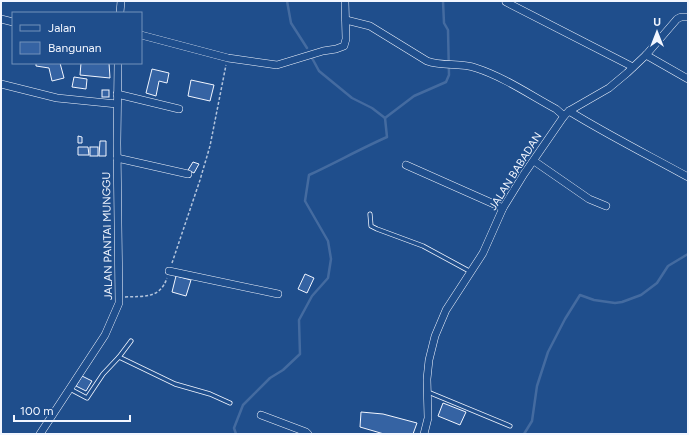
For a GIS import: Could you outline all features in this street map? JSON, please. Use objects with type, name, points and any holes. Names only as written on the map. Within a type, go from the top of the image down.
[{"type":"street","points":[[120,12],[121,1]]},
{"type":"street","points":[[142,35],[228,58],[277,65],[344,46],[346,39],[345,1]]},
{"type":"street","points":[[506,2],[633,67]]},
{"type":"street","name":"JALAN BABADAN","points":[[424,434],[428,418],[429,360],[436,336],[446,310],[483,253],[503,208],[567,113],[609,88],[646,55],[677,19],[681,17],[688,17]]},
{"type":"street","points":[[1,19],[12,22]]},
{"type":"street","points":[[346,20],[370,26],[426,62],[435,64],[462,64],[475,67],[493,75],[688,177]]},
{"type":"street","points":[[646,55],[688,79]]},
{"type":"street","name":"JALAN PANTAI MUNGGU","points":[[40,434],[105,335],[118,309],[120,297],[117,158],[118,64]]},
{"type":"street","points":[[1,84],[57,98],[117,104]]},
{"type":"street","points":[[117,94],[179,109]]},
{"type":"street","points":[[117,158],[188,174]]},
{"type":"street","points":[[534,161],[589,199],[606,206]]},
{"type":"street","points":[[406,165],[503,208]]},
{"type":"street","points":[[169,272],[278,294]]},
{"type":"street","points":[[261,415],[308,434]]},
{"type":"lane","points":[[370,214],[371,226],[423,246],[471,272]]},
{"type":"lane","points":[[70,389],[87,398],[103,374],[119,357],[131,341]]},
{"type":"lane","points":[[119,357],[175,384],[210,394],[230,403]]},
{"type":"lane","points":[[428,392],[510,426]]},
{"type":"path","points":[[120,297],[148,296],[157,293],[165,285],[198,187],[210,146],[228,58]]},
{"type":"building","points":[[36,64],[60,64],[64,78],[52,81],[49,68],[36,66]]},
{"type":"building","points":[[81,64],[109,64],[110,78],[80,75]]},
{"type":"building","points":[[152,69],[169,73],[167,83],[159,81],[156,96],[146,93]]},
{"type":"building","points":[[74,77],[87,79],[86,89],[72,87]]},
{"type":"building","points":[[191,80],[214,85],[210,101],[188,96]]},
{"type":"building","points":[[102,90],[109,90],[109,97],[102,97]]},
{"type":"building","points":[[78,136],[82,137],[82,143],[78,143]]},
{"type":"building","points":[[100,141],[106,141],[106,156],[99,156]]},
{"type":"building","points":[[78,147],[88,147],[89,155],[78,155]]},
{"type":"building","points":[[90,147],[98,147],[98,156],[90,156]]},
{"type":"building","points":[[193,162],[199,164],[194,173],[188,170]]},
{"type":"building","points":[[305,274],[314,278],[307,293],[298,289]]},
{"type":"building","points":[[176,276],[191,280],[186,296],[172,292]]},
{"type":"building","points":[[82,376],[92,381],[86,391],[76,386]]},
{"type":"building","points":[[443,403],[466,412],[460,425],[438,416]]},
{"type":"building","points":[[361,412],[383,414],[417,423],[413,434],[384,434],[360,427]]},
{"type":"waterway","points":[[287,1],[291,23],[307,48]]},
{"type":"waterway","points":[[385,118],[414,96],[446,82],[449,75],[448,30],[444,23],[443,1]]},
{"type":"waterway","points":[[236,434],[234,428],[243,405],[270,378],[283,370],[300,354],[299,320],[312,296],[328,278],[331,259],[328,241],[305,201],[309,175],[387,137],[385,118],[372,108],[352,98],[319,71],[312,58]]},
{"type":"waterway","points":[[524,434],[532,421],[537,386],[548,352],[565,319],[580,295],[594,300],[615,303],[641,295],[657,283],[668,266],[688,254]]}]
